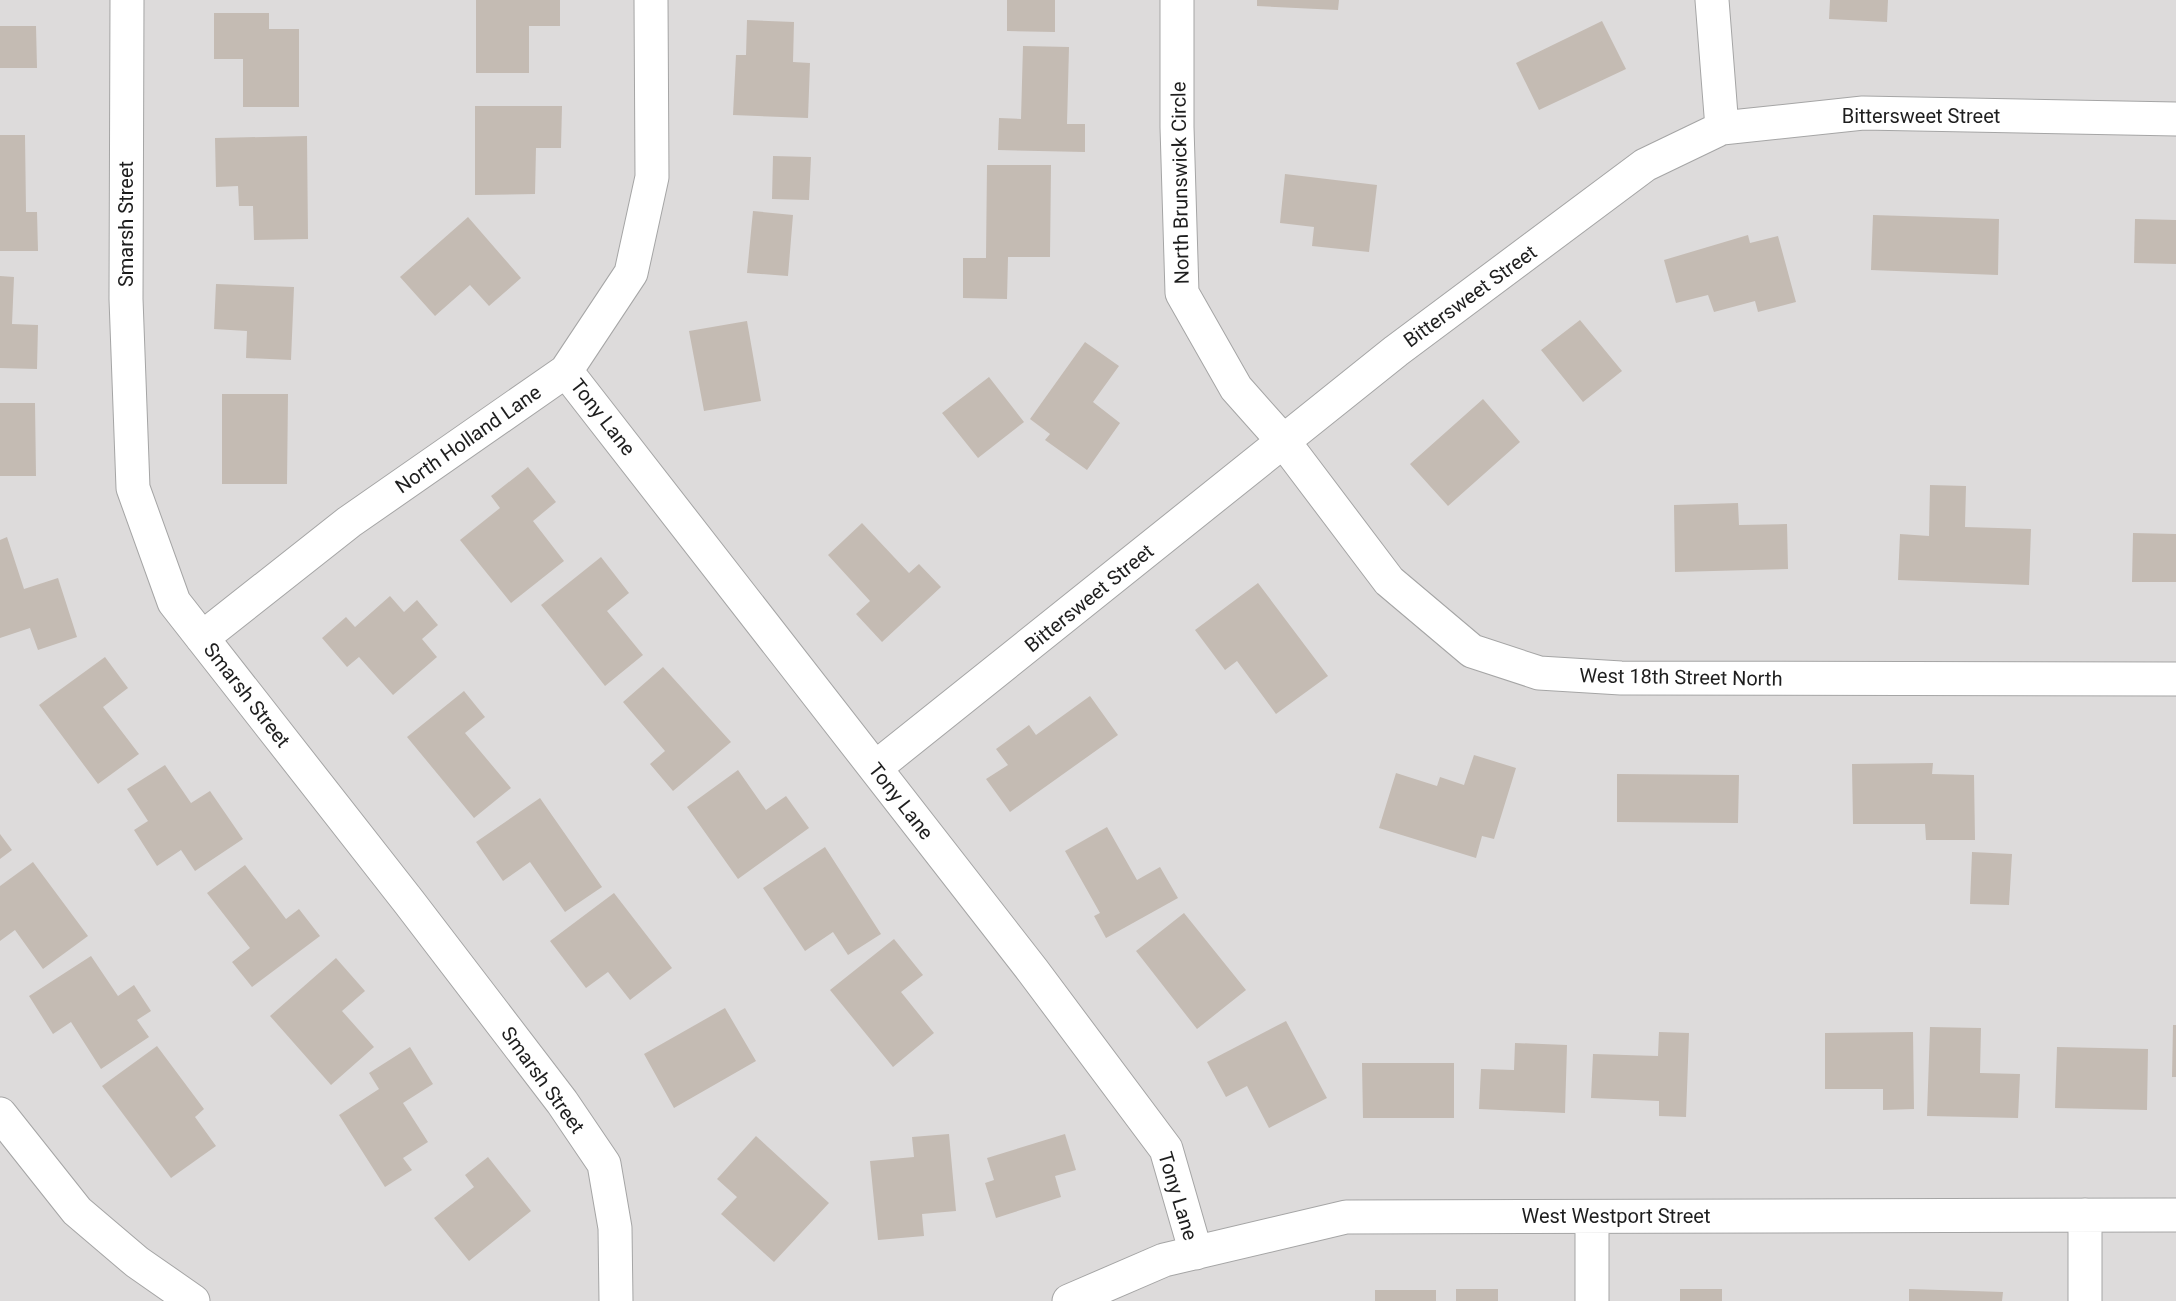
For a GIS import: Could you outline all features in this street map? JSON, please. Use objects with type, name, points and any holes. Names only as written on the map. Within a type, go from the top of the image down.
[{"type":"street","name":"Smarsh Street","points":[[127,0],[126,299],[133,488],[174,602],[465,975],[562,1102],[604,1164],[615,1228],[616,1301]]},
{"type":"street","name":"North Holland Lane","points":[[202,639],[348,522],[566,370],[631,273],[652,177],[651,0]]},
{"type":"street","name":"North Brunswick Circle","points":[[1178,0],[1177,127],[1182,293],[1236,388],[1284,442]]},
{"type":"street","points":[[1712,0],[1722,128]]},
{"type":"street","name":"Bittersweet Street","points":[[875,768],[1396,351],[1645,165],[1722,128],[1863,113],[2176,119]]},
{"type":"street","name":"Tony Lane","points":[[566,370],[1033,972],[1166,1149],[1196,1253]]},
{"type":"street","name":"West 18th Street North","points":[[1284,442],[1389,581],[1472,651],[1539,674],[1622,678],[2176,679]]},
{"type":"street","points":[[0,1114],[76,1211],[137,1262],[193,1301]]},
{"type":"street","points":[[2085,1215],[2085,1301]]},
{"type":"street","name":"West Westport Street","points":[[1069,1301],[1164,1260],[1346,1217],[2176,1215]]},
{"type":"street","points":[[1592,1217],[1592,1301]]},
{"type":"shaded area","points":[[0,0],[2176,0],[2176,1301],[0,1301]]},
{"type":"building","points":[[476,0],[560,0],[560,26],[529,26],[529,73],[476,73]]},
{"type":"building","points":[[1007,0],[1055,0],[1055,32],[1007,31]]},
{"type":"building","points":[[1257,0],[1339,0],[1338,10],[1257,6]]},
{"type":"building","points":[[1830,0],[1888,0],[1887,22],[1829,19]]},
{"type":"building","points":[[214,13],[269,13],[269,29],[299,29],[299,107],[243,107],[243,59],[214,59]]},
{"type":"building","points":[[747,20],[794,22],[793,62],[810,63],[808,118],[733,115],[736,55],[746,55]]},
{"type":"building","points":[[1602,21],[1626,69],[1539,110],[1516,63]]},
{"type":"building","points":[[0,26],[36,26],[37,68],[0,68]]},
{"type":"building","points":[[1023,46],[1069,47],[1067,124],[1085,124],[1085,152],[998,150],[999,118],[1021,119]]},
{"type":"building","points":[[475,106],[562,106],[561,148],[536,148],[535,194],[475,195]]},
{"type":"building","points":[[0,135],[25,135],[26,212],[37,212],[38,251],[0,251]]},
{"type":"building","points":[[307,136],[308,239],[254,240],[253,206],[239,206],[238,186],[216,187],[215,138]]},
{"type":"building","points":[[773,156],[811,157],[809,200],[772,199]]},
{"type":"building","points":[[987,165],[1051,165],[1050,257],[1008,257],[1007,299],[963,298],[963,258],[986,258]]},
{"type":"building","points":[[1285,174],[1377,185],[1369,252],[1312,246],[1314,227],[1280,223]]},
{"type":"building","points":[[753,211],[793,215],[788,276],[747,273]]},
{"type":"building","points":[[1873,215],[1999,219],[1998,275],[1871,270]]},
{"type":"building","points":[[468,217],[521,278],[489,306],[470,285],[435,316],[400,277]]},
{"type":"building","points":[[2135,219],[2176,220],[2176,264],[2134,263]]},
{"type":"building","points":[[1748,235],[1750,243],[1778,236],[1796,302],[1758,312],[1755,301],[1714,312],[1708,295],[1676,303],[1664,260]]},
{"type":"building","points":[[0,276],[14,277],[12,324],[38,325],[37,369],[0,368]]},
{"type":"building","points":[[216,284],[294,287],[291,360],[246,358],[247,331],[214,329]]},
{"type":"building","points":[[1580,320],[1622,371],[1583,402],[1541,350]]},
{"type":"building","points":[[747,321],[761,401],[704,411],[689,331]]},
{"type":"building","points":[[1085,342],[1119,366],[1093,402],[1120,423],[1087,470],[1045,440],[1050,434],[1030,419]]},
{"type":"building","points":[[989,377],[1024,422],[978,458],[942,413]]},
{"type":"building","points":[[222,394],[288,394],[287,484],[222,484]]},
{"type":"building","points":[[1483,399],[1520,442],[1448,506],[1410,464]]},
{"type":"building","points":[[0,403],[35,403],[36,476],[0,476]]},
{"type":"building","points":[[528,467],[556,502],[533,521],[564,561],[511,603],[460,540],[500,508],[491,496]]},
{"type":"building","points":[[1930,485],[1966,486],[1965,527],[2031,529],[2029,585],[1898,580],[1900,534],[1929,536]]},
{"type":"building","points":[[1738,503],[1739,525],[1787,524],[1788,569],[1675,572],[1674,505]]},
{"type":"building","points":[[862,523],[909,573],[919,564],[941,587],[882,642],[856,614],[870,601],[828,555]]},
{"type":"building","points":[[2133,533],[2176,534],[2176,582],[2132,582]]},
{"type":"building","points":[[7,537],[24,589],[58,578],[77,637],[38,650],[30,628],[0,638],[0,540]]},
{"type":"building","points":[[601,557],[629,593],[607,611],[643,655],[605,686],[541,605]]},
{"type":"building","points":[[1258,583],[1328,676],[1276,714],[1237,661],[1225,670],[1195,630]]},
{"type":"building","points":[[390,596],[404,612],[417,600],[438,625],[422,639],[437,657],[393,695],[359,657],[347,667],[322,638],[346,617],[355,627]]},
{"type":"building","points":[[105,657],[128,688],[103,707],[139,754],[98,784],[39,705]]},
{"type":"building","points":[[663,667],[731,742],[673,791],[650,764],[665,751],[623,702]]},
{"type":"building","points":[[464,691],[485,717],[465,733],[511,788],[474,818],[407,737]]},
{"type":"building","points":[[1090,696],[1118,735],[1010,812],[986,779],[1008,765],[996,749],[1029,725],[1036,735]]},
{"type":"building","points":[[1474,755],[1516,768],[1494,839],[1482,836],[1476,858],[1379,828],[1396,773],[1437,786],[1440,777],[1464,785]]},
{"type":"building","points":[[1933,763],[1932,774],[1974,775],[1975,840],[1926,840],[1925,824],[1853,824],[1852,764]]},
{"type":"building","points":[[165,765],[191,803],[210,791],[243,839],[195,871],[181,850],[157,866],[134,830],[148,821],[127,789]]},
{"type":"building","points":[[738,770],[766,810],[786,796],[809,828],[738,879],[687,807]]},
{"type":"building","points":[[1617,774],[1739,775],[1738,823],[1617,822]]},
{"type":"building","points":[[540,798],[602,887],[565,912],[530,862],[503,881],[476,842]]},
{"type":"building","points":[[1107,827],[1137,880],[1160,867],[1178,898],[1106,938],[1094,916],[1100,913],[1065,851]]},
{"type":"building","points":[[0,834],[12,850],[0,859]]},
{"type":"building","points":[[825,847],[881,934],[848,955],[833,932],[805,951],[763,888]]},
{"type":"building","points":[[1972,852],[2012,854],[2009,905],[1970,904]]},
{"type":"building","points":[[33,862],[88,936],[43,969],[15,930],[0,941],[0,886]]},
{"type":"building","points":[[245,865],[286,919],[299,909],[320,936],[252,987],[232,962],[250,948],[207,893]]},
{"type":"building","points":[[614,893],[672,968],[630,1000],[608,972],[586,988],[550,941]]},
{"type":"building","points":[[1184,913],[1246,990],[1197,1029],[1136,951]]},
{"type":"building","points":[[894,939],[923,975],[901,992],[934,1033],[893,1067],[830,990]]},
{"type":"building","points":[[91,956],[118,996],[134,985],[151,1011],[137,1020],[149,1037],[101,1069],[71,1022],[53,1034],[29,996]]},
{"type":"building","points":[[336,958],[365,991],[342,1011],[374,1047],[331,1085],[270,1016]]},
{"type":"building","points":[[725,1008],[756,1061],[674,1108],[644,1054]]},
{"type":"building","points":[[1286,1021],[1327,1098],[1269,1128],[1247,1086],[1226,1097],[1207,1062]]},
{"type":"building","points":[[2173,1025],[2176,1025],[2176,1077],[2172,1077]]},
{"type":"building","points":[[1930,1027],[1981,1028],[1980,1073],[2020,1074],[2018,1118],[1927,1116]]},
{"type":"building","points":[[1659,1032],[1689,1033],[1686,1117],[1659,1116],[1659,1101],[1591,1098],[1593,1054],[1658,1056]]},
{"type":"building","points":[[1913,1032],[1914,1109],[1883,1110],[1883,1089],[1825,1089],[1825,1033]]},
{"type":"building","points":[[1515,1043],[1567,1045],[1565,1113],[1479,1109],[1481,1069],[1514,1070]]},
{"type":"building","points":[[157,1046],[204,1109],[195,1117],[216,1146],[171,1178],[102,1086]]},
{"type":"building","points":[[410,1047],[433,1084],[403,1103],[428,1142],[403,1158],[412,1170],[385,1187],[339,1115],[379,1089],[369,1073]]},
{"type":"building","points":[[2057,1047],[2148,1049],[2147,1110],[2055,1108]]},
{"type":"building","points":[[1362,1063],[1454,1063],[1454,1118],[1363,1118]]},
{"type":"building","points":[[949,1134],[956,1211],[922,1214],[924,1236],[878,1240],[870,1161],[914,1157],[912,1137]]},
{"type":"building","points":[[1065,1134],[1076,1170],[1055,1176],[1061,1197],[996,1218],[985,1183],[994,1180],[987,1158]]},
{"type":"building","points":[[756,1136],[829,1203],[774,1262],[721,1214],[737,1197],[717,1179]]},
{"type":"building","points":[[488,1157],[531,1211],[469,1261],[434,1218],[474,1187],[465,1175]]},
{"type":"building","points":[[1456,1289],[1498,1289],[1498,1301],[1456,1301]]},
{"type":"building","points":[[1680,1289],[1722,1289],[1722,1301],[1680,1301]]},
{"type":"building","points":[[1909,1289],[2003,1292],[2002,1301],[1909,1301]]},
{"type":"building","points":[[1375,1290],[1436,1290],[1436,1301],[1375,1301]]}]
